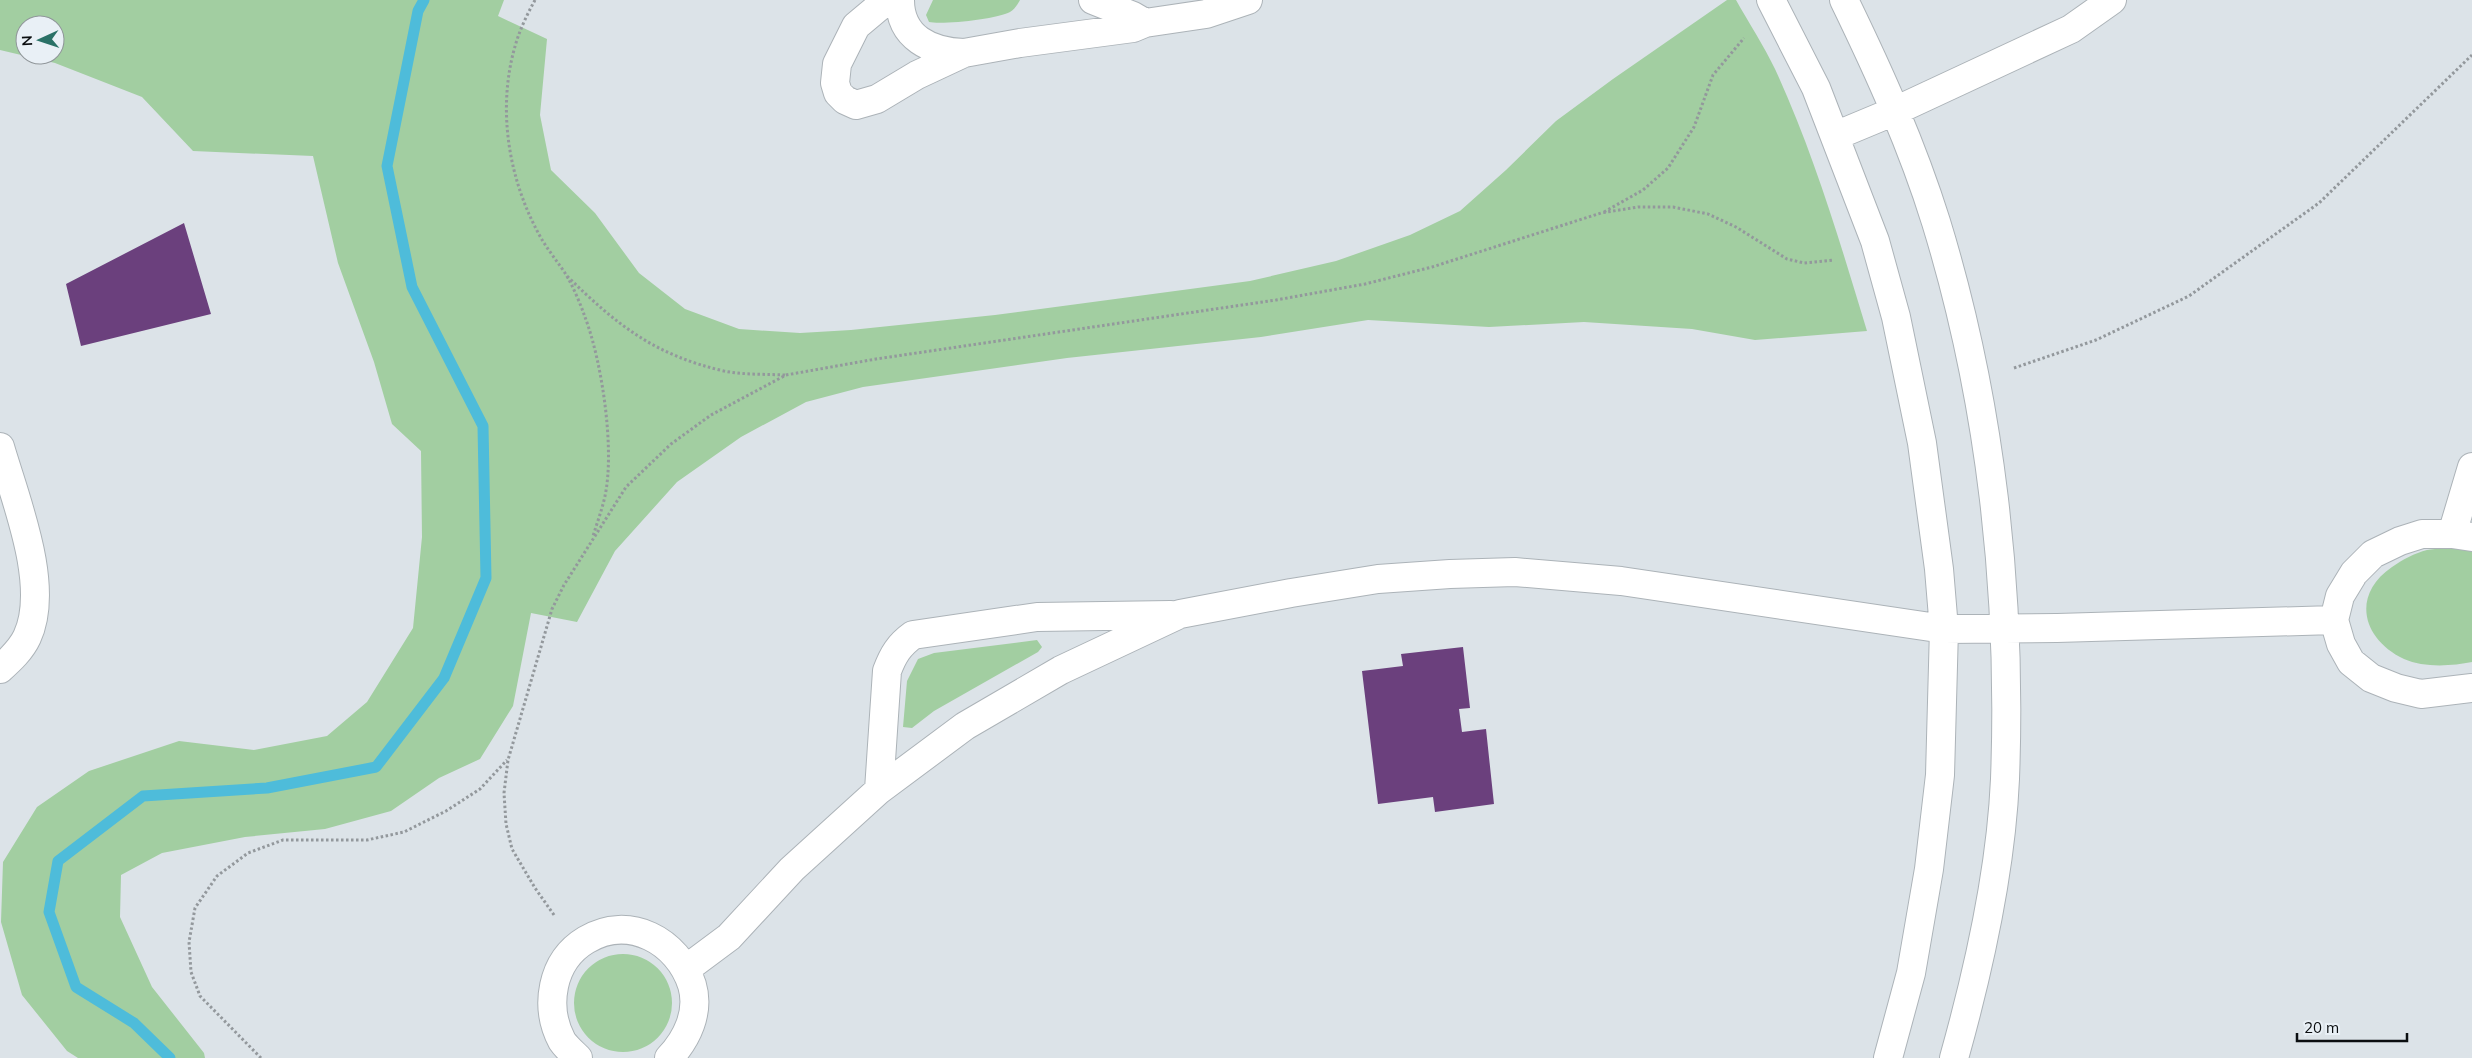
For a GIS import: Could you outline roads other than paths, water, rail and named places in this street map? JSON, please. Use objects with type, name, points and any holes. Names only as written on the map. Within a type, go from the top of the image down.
[{"type":"street","points":[[887,0],[856,26],[837,64],[835,83],[838,93],[845,100],[856,105],[877,100],[918,75],[964,53]]},
{"type":"street","points":[[900,0],[904,23],[917,38],[929,47],[944,52],[964,53],[1020,43],[1133,28],[1145,23],[1206,14],[1248,0]]},
{"type":"street","points":[[1094,0],[1145,23]]},
{"type":"street","points":[[1771,0],[1816,88],[1875,240],[1898,327],[1922,443],[1939,569],[1944,629],[1940,775],[1929,869],[1910,973],[1888,1058]]},
{"type":"street","points":[[1844,0],[1895,111],[1936,221],[1958,301],[1986,434],[2001,570],[2004,629],[2005,780],[1995,874],[1974,987],[1954,1058]]},
{"type":"street","points":[[1835,136],[1895,111],[2071,29],[2112,0]]},
{"type":"street","points":[[0,446],[33,564],[36,590],[33,616],[27,638],[13,658],[0,669]]},
{"type":"street","points":[[2472,467],[2462,535],[2422,534],[2400,541],[2373,554],[2354,573],[2340,596],[2334,620],[2341,644],[2351,662],[2370,678],[2396,688],[2421,694],[2452,692],[2472,688]]},
{"type":"street","points":[[879,790],[887,671],[893,656],[902,643],[913,635],[1037,617],[1180,614],[1291,592],[1378,579],[1515,572],[1621,581],[1944,629],[2334,620]]},
{"type":"street","points":[[686,969],[729,937],[792,869],[879,790],[973,721],[1060,670],[1180,614]]},
{"type":"street","points":[[578,1058],[563,1043],[554,1022],[551,998],[556,976],[568,956],[586,940],[608,932],[631,931],[653,937],[673,951],[686,969],[694,992],[693,1016],[685,1039],[669,1058]]},
{"type":"waterway","points":[[170,1058],[134,1023],[76,987],[49,912],[58,861],[143,796],[267,788],[376,767],[444,678],[486,578],[483,426],[412,287],[387,166],[418,11],[424,0]]}]
